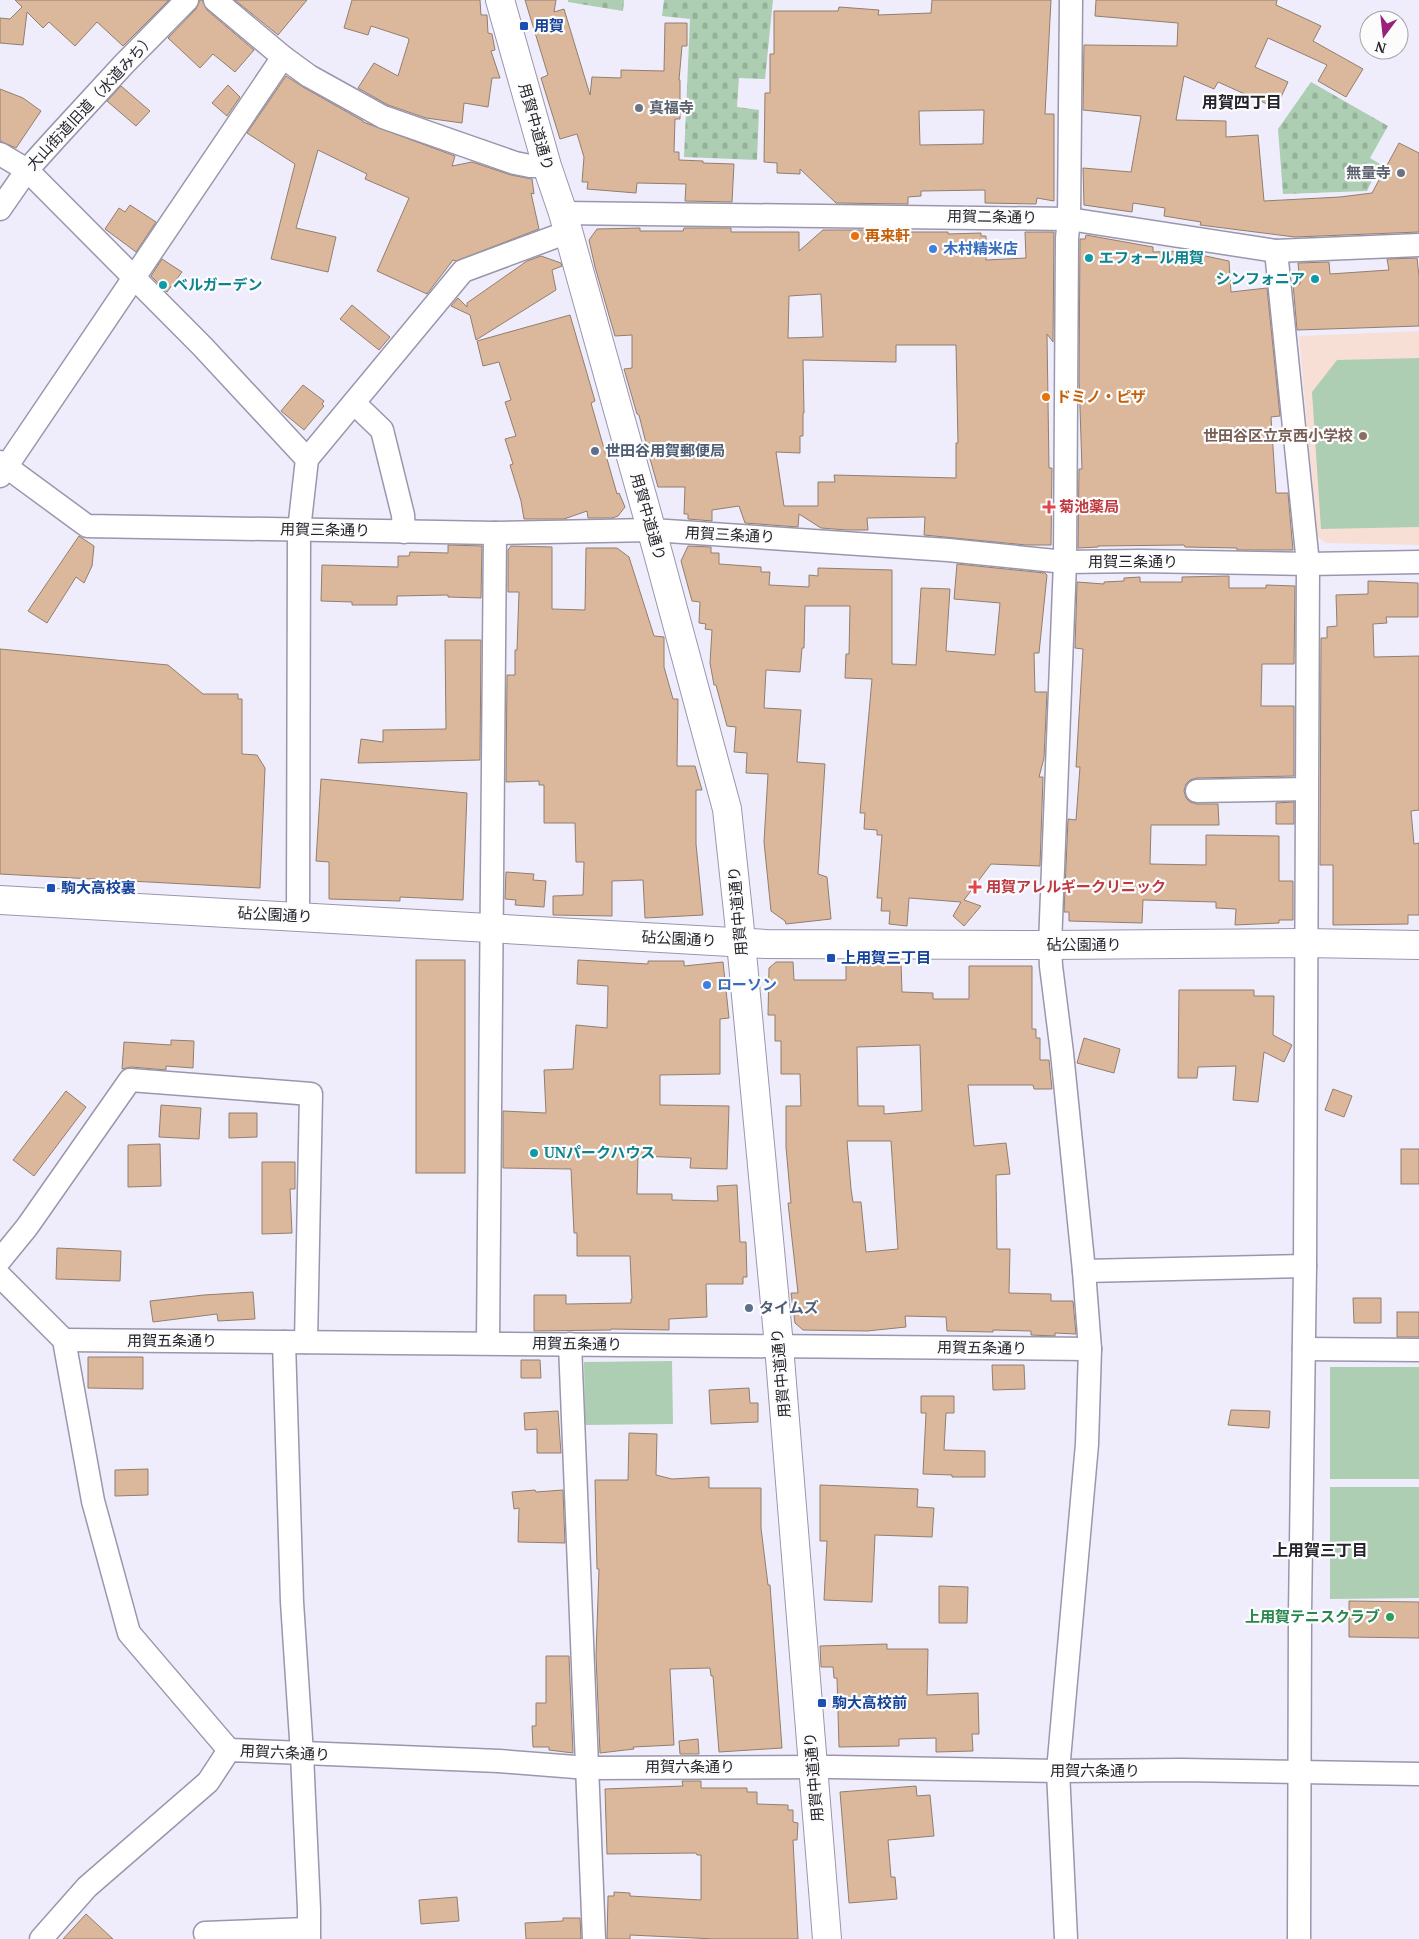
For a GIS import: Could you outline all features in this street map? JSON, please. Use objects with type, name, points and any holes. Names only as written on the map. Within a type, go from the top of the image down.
[{"type":"street","name":"大山街道旧道（水道みち）","points":[[0,209],[27,170],[124,64],[188,0]]},
{"type":"street","points":[[215,0],[283,57],[309,76],[382,117],[515,163],[530,166],[547,166]]},
{"type":"street","name":"用賀中道通り","points":[[500,0],[547,166],[566,222],[727,808],[779,1346],[827,1939]]},
{"type":"street","points":[[1066,1939],[1058,1771],[1087,1444],[1090,1349],[1084,1272],[1050,945],[1065,562],[1071,0]]},
{"type":"street","points":[[2,468],[283,57]]},
{"type":"street","points":[[0,154],[27,170],[202,346],[307,459]]},
{"type":"street","name":"用賀二条通り","points":[[566,222],[1068,219],[1276,251],[1419,245]]},
{"type":"street","points":[[298,917],[299,530],[307,459],[463,271],[566,222]]},
{"type":"street","points":[[1276,251],[1308,564],[1305,1266],[1299,1939]]},
{"type":"street","points":[[354,403],[382,430],[403,515],[404,532]]},
{"type":"street","name":"用賀三条通り","points":[[2,468],[87,526],[495,533],[652,530],[948,550],[1065,562],[1140,561],[1308,564],[1419,562]]},
{"type":"street","points":[[488,1343],[495,533]]},
{"type":"street","points":[[1197,791],[1306,789]]},
{"type":"street","name":"砧公園通り","points":[[0,900],[741,942],[1050,945],[1305,942],[1419,945]]},
{"type":"street","points":[[0,1260],[27,1227],[130,1080],[311,1094],[306,1342]]},
{"type":"street","points":[[1084,1272],[1305,1266]]},
{"type":"street","points":[[0,1276],[64,1340],[93,1502],[129,1633],[229,1750]]},
{"type":"street","name":"用賀五条通り","points":[[64,1340],[1090,1349]]},
{"type":"street","points":[[205,1933],[308,1934],[309,1909],[302,1754],[292,1602],[284,1342]]},
{"type":"street","points":[[570,1344],[594,1939]]},
{"type":"street","points":[[1304,1349],[1419,1350]]},
{"type":"street","name":"用賀六条通り","points":[[41,1939],[87,1887],[208,1782],[229,1750],[499,1761],[588,1768],[813,1767],[1419,1774]]},
{"type":"shaded area","name":"世田谷区立京西小学校","points":[[1419,331],[1419,545],[1326,543],[1317,536],[1299,336]]},
{"type":"green space","points":[[568,0],[624,0],[623,11],[568,2]]},
{"type":"green space","points":[[664,0],[773,0],[765,79],[739,78],[737,107],[759,110],[757,160],[684,157],[690,19],[662,16]]},
{"type":"green space","points":[[1311,82],[1388,126],[1370,158],[1380,164],[1367,191],[1283,194],[1278,129]]},
{"type":"green space","name":"世田谷区立京西小学校","points":[[1419,358],[1419,527],[1321,529],[1312,392],[1337,360]]},
{"type":"green space","points":[[672,1361],[673,1424],[585,1425],[584,1362]]},
{"type":"green space","points":[[1330,1367],[1419,1367],[1419,1479],[1330,1479]]},
{"type":"green space","points":[[1330,1487],[1419,1487],[1419,1598],[1330,1599]]},
{"type":"building","points":[[15,0],[169,0],[123,46],[97,22],[75,46],[49,22],[43,28],[27,12],[23,45],[0,43],[0,18],[10,19],[22,7]]},
{"type":"building","points":[[200,0],[202,0],[207,10],[254,50],[235,72],[213,54],[200,68],[168,38],[196,9]]},
{"type":"building","points":[[235,0],[307,0],[278,35]]},
{"type":"building","points":[[352,0],[480,0],[481,15],[487,15],[488,33],[492,34],[495,50],[491,51],[500,78],[492,78],[488,107],[464,103],[462,123],[426,118],[388,105],[358,88],[374,63],[398,76],[409,40],[408,38],[371,26],[368,35],[344,28]]},
{"type":"building","points":[[525,0],[556,0],[554,12],[564,9],[590,95],[592,77],[621,78],[621,70],[664,71],[665,23],[687,23],[687,46],[682,46],[679,80],[680,119],[675,119],[674,152],[679,152],[679,160],[734,164],[732,202],[685,201],[686,184],[637,183],[636,193],[587,189],[588,182],[582,182],[584,157],[577,134],[560,139],[541,78],[548,75]]},
{"type":"building","points":[[932,0],[1051,0],[1045,114],[1054,114],[1054,201],[1037,198],[1036,204],[985,203],[985,190],[921,191],[921,196],[908,197],[908,204],[836,203],[800,169],[800,174],[777,173],[777,163],[764,162],[765,93],[770,93],[770,54],[774,54],[774,11],[838,11],[839,7],[879,10],[878,15],[931,13]],"holes":[[[984,110],[983,144],[920,145],[919,111]]]},
{"type":"building","points":[[1096,0],[1277,0],[1276,5],[1321,26],[1313,41],[1363,69],[1346,97],[1318,81],[1327,65],[1268,38],[1255,67],[1288,82],[1276,108],[1218,82],[1214,89],[1184,76],[1176,120],[1226,121],[1226,137],[1258,135],[1264,201],[1340,197],[1372,193],[1399,143],[1419,153],[1419,232],[1295,237],[1200,225],[1201,222],[1164,216],[1165,208],[1133,203],[1132,212],[1084,205],[1083,168],[1131,172],[1141,116],[1083,110],[1084,45],[1177,46],[1178,23],[1095,16]]},
{"type":"building","points":[[286,76],[363,122],[455,156],[452,166],[472,162],[511,175],[532,179],[534,194],[531,193],[539,229],[456,261],[453,260],[427,294],[377,271],[409,198],[365,179],[367,174],[318,150],[296,228],[336,237],[328,272],[271,259],[295,164],[247,133]]},
{"type":"building","points":[[228,85],[240,97],[227,116],[212,103]]},
{"type":"building","points":[[121,86],[150,111],[136,126],[107,101]]},
{"type":"building","points":[[0,89],[23,98],[41,111],[16,148],[0,141]]},
{"type":"building","points":[[130,205],[156,222],[136,252],[105,229],[119,208],[125,212]]},
{"type":"building","points":[[640,228],[640,231],[683,231],[684,228],[731,228],[731,232],[799,232],[799,251],[823,230],[909,230],[909,232],[948,232],[948,234],[981,233],[981,236],[986,236],[986,260],[1026,258],[1025,232],[1054,232],[1053,342],[1047,334],[1049,468],[1052,468],[1051,545],[1026,545],[924,535],[925,517],[867,518],[868,530],[847,530],[821,528],[799,514],[798,527],[745,523],[739,506],[712,510],[712,521],[688,519],[688,514],[684,514],[685,487],[658,487],[639,415],[637,414],[624,369],[632,368],[632,335],[615,336],[595,267],[589,240],[597,229]],"holes":[[[821,294],[823,337],[788,338],[789,296]],[[896,345],[956,345],[958,443],[956,443],[956,478],[834,475],[835,482],[818,482],[818,506],[784,506],[776,452],[800,453],[800,436],[803,436],[804,413],[803,360],[896,362]]]},
{"type":"building","points":[[1086,235],[1153,247],[1153,252],[1182,251],[1229,261],[1231,292],[1267,288],[1280,416],[1271,417],[1276,493],[1288,493],[1293,550],[1237,550],[1237,548],[1185,547],[1184,545],[1078,548],[1079,469],[1082,469],[1079,378],[1080,239],[1085,239]]},
{"type":"building","points":[[541,256],[561,263],[562,266],[552,270],[556,290],[476,340],[470,315],[451,306],[458,298],[467,307],[467,303],[527,261]]},
{"type":"building","points":[[1417,258],[1419,326],[1297,330],[1293,284],[1300,284],[1298,263],[1329,262],[1330,274],[1389,270],[1387,259]]},
{"type":"building","points":[[162,259],[182,272],[167,292],[151,276]]},
{"type":"building","points":[[352,305],[390,337],[379,350],[340,319]]},
{"type":"building","points":[[570,315],[595,401],[591,403],[617,494],[619,493],[625,507],[618,516],[612,518],[588,518],[587,511],[564,519],[524,519],[521,501],[510,465],[513,464],[505,439],[516,436],[505,402],[511,400],[499,362],[483,366],[477,341]]},
{"type":"building","points":[[303,385],[324,401],[322,404],[324,406],[304,430],[281,411]]},
{"type":"building","points":[[79,536],[94,546],[92,566],[84,583],[76,577],[47,623],[28,611]]},
{"type":"building","points":[[448,545],[482,546],[481,598],[448,597],[448,595],[397,596],[397,605],[352,605],[352,602],[321,601],[322,565],[398,567],[398,556],[409,556],[410,552],[448,553]]},
{"type":"building","points":[[511,546],[552,547],[552,609],[585,610],[586,548],[617,548],[629,557],[654,636],[664,637],[664,667],[673,699],[678,699],[677,766],[695,766],[702,790],[696,790],[696,844],[703,915],[645,918],[643,880],[612,881],[612,916],[553,915],[553,896],[583,895],[584,862],[576,862],[575,823],[544,823],[544,785],[539,785],[539,781],[506,782],[507,675],[515,675],[519,592],[508,592],[508,550]]},
{"type":"building","points":[[688,546],[711,547],[711,553],[719,553],[719,564],[761,567],[761,572],[770,572],[769,585],[809,587],[809,575],[818,576],[818,568],[892,570],[892,664],[916,665],[921,588],[950,589],[946,651],[995,655],[1000,603],[954,599],[957,564],[1045,573],[1047,575],[1039,653],[1034,653],[1035,692],[1047,692],[1044,758],[1039,777],[1043,777],[1040,866],[991,864],[964,900],[981,906],[964,926],[953,916],[961,902],[909,898],[907,926],[889,924],[890,911],[881,911],[882,898],[877,898],[882,835],[877,835],[877,830],[864,829],[865,813],[860,813],[872,679],[845,678],[846,654],[849,654],[850,606],[805,606],[804,648],[802,648],[800,672],[766,670],[764,708],[801,710],[797,762],[825,764],[818,874],[827,877],[831,919],[786,924],[785,921],[771,911],[764,842],[768,774],[746,773],[747,753],[734,752],[736,727],[727,726],[716,685],[714,685],[710,663],[712,630],[705,629],[706,624],[699,623],[700,602],[692,601],[681,561]]},
{"type":"building","points":[[1229,576],[1229,588],[1266,588],[1266,585],[1295,586],[1294,664],[1262,664],[1261,706],[1294,706],[1294,776],[1197,778],[1190,780],[1186,784],[1184,791],[1186,798],[1190,802],[1197,804],[1218,804],[1219,825],[1151,825],[1150,864],[1206,865],[1206,835],[1279,836],[1279,881],[1293,881],[1293,920],[1279,920],[1279,923],[1235,925],[1236,909],[1216,908],[1216,902],[1143,900],[1142,923],[1069,921],[1069,912],[1064,912],[1068,819],[1076,820],[1080,767],[1076,767],[1083,649],[1075,648],[1077,582],[1104,584],[1104,582],[1124,581],[1124,578],[1140,577],[1140,582],[1182,582],[1182,577]]},
{"type":"building","points":[[1368,581],[1418,583],[1418,617],[1386,617],[1387,623],[1373,624],[1374,657],[1419,656],[1419,810],[1411,811],[1414,844],[1419,843],[1419,915],[1408,915],[1408,924],[1333,925],[1333,865],[1320,865],[1321,638],[1327,638],[1327,627],[1337,626],[1336,595],[1368,594]]},
{"type":"building","points":[[445,640],[481,640],[480,760],[358,763],[361,739],[383,742],[383,730],[446,729]]},
{"type":"building","points":[[0,649],[168,665],[203,694],[238,694],[238,699],[242,699],[242,754],[257,755],[265,768],[260,888],[0,874]]},
{"type":"building","points":[[321,779],[467,793],[463,900],[400,897],[400,901],[329,899],[329,862],[316,861]]},
{"type":"building","points":[[1294,802],[1294,824],[1276,824],[1276,803]]},
{"type":"building","points":[[506,872],[534,874],[533,880],[546,881],[544,907],[515,905],[516,900],[505,899]]},
{"type":"building","points":[[416,960],[465,960],[465,1173],[416,1173]]},
{"type":"building","points":[[578,960],[648,964],[648,961],[684,961],[684,966],[723,962],[729,1018],[720,1019],[720,1074],[660,1075],[660,1105],[729,1106],[727,1169],[690,1168],[691,1158],[638,1156],[637,1194],[672,1194],[672,1200],[718,1201],[717,1186],[737,1185],[740,1242],[746,1242],[747,1277],[743,1277],[743,1284],[706,1284],[707,1317],[669,1319],[669,1330],[534,1331],[534,1295],[566,1295],[566,1304],[631,1303],[632,1299],[630,1256],[577,1256],[577,1233],[574,1233],[571,1169],[503,1168],[503,1111],[546,1113],[544,1070],[573,1069],[576,1025],[607,1028],[608,986],[577,984]]},
{"type":"building","points":[[776,962],[793,962],[794,980],[846,980],[846,964],[901,963],[902,992],[933,993],[933,999],[969,999],[969,966],[1032,966],[1032,1029],[1036,1029],[1036,1038],[1040,1038],[1040,1060],[1049,1060],[1052,1089],[1034,1089],[1033,1085],[968,1085],[974,1146],[1006,1143],[1010,1174],[996,1175],[997,1249],[1010,1249],[1009,1293],[1051,1294],[1051,1301],[1073,1301],[1076,1334],[1055,1333],[1055,1336],[1031,1335],[1031,1331],[947,1331],[946,1317],[905,1316],[906,1327],[867,1331],[803,1330],[795,1323],[791,1293],[798,1293],[788,1203],[791,1203],[786,1147],[786,1106],[801,1106],[800,1074],[781,1074],[781,1041],[775,1041],[775,1015],[768,1015],[769,968]],"holes":[[[920,1045],[922,1111],[884,1114],[884,1106],[858,1106],[857,1047]],[[847,1141],[891,1141],[898,1249],[866,1252],[861,1202],[853,1202]]]},
{"type":"building","points":[[1179,990],[1254,990],[1254,996],[1274,996],[1273,1035],[1292,1045],[1284,1062],[1264,1052],[1258,1102],[1233,1100],[1236,1066],[1198,1067],[1197,1078],[1178,1078]]},
{"type":"building","points":[[1084,1038],[1120,1049],[1114,1073],[1077,1063]]},
{"type":"building","points":[[171,1040],[194,1041],[193,1068],[166,1066],[166,1070],[131,1067],[122,1069],[124,1042],[171,1045]]},
{"type":"building","points":[[1333,1089],[1352,1096],[1344,1117],[1325,1110]]},
{"type":"building","points":[[66,1091],[86,1107],[34,1176],[13,1160]]},
{"type":"building","points":[[161,1105],[201,1108],[199,1139],[159,1137]]},
{"type":"building","points":[[229,1113],[257,1113],[257,1137],[229,1138]]},
{"type":"building","points":[[160,1144],[161,1186],[128,1187],[128,1145]]},
{"type":"building","points":[[1401,1149],[1419,1149],[1419,1184],[1401,1184]]},
{"type":"building","points":[[262,1162],[295,1162],[295,1189],[290,1189],[292,1233],[262,1234]]},
{"type":"building","points":[[57,1248],[121,1251],[120,1281],[56,1279]]},
{"type":"building","points":[[253,1292],[255,1319],[218,1321],[217,1314],[153,1322],[150,1301]]},
{"type":"building","points":[[1353,1298],[1381,1298],[1381,1323],[1354,1323]]},
{"type":"building","points":[[1397,1312],[1419,1312],[1419,1337],[1397,1337]]},
{"type":"building","points":[[88,1357],[143,1357],[143,1389],[88,1388]]},
{"type":"building","points":[[521,1360],[540,1360],[541,1378],[521,1378]]},
{"type":"building","points":[[992,1365],[1024,1365],[1025,1389],[993,1390]]},
{"type":"building","points":[[749,1388],[750,1403],[758,1403],[758,1422],[711,1424],[709,1390]]},
{"type":"building","points":[[921,1396],[954,1396],[954,1413],[946,1413],[944,1450],[985,1451],[985,1477],[952,1477],[952,1475],[923,1474],[926,1413],[921,1413]]},
{"type":"building","points":[[1231,1410],[1270,1411],[1269,1428],[1228,1425]]},
{"type":"building","points":[[558,1411],[561,1453],[537,1453],[537,1429],[525,1430],[524,1413]]},
{"type":"building","points":[[629,1433],[657,1434],[656,1475],[672,1479],[709,1477],[709,1488],[761,1488],[761,1528],[768,1585],[770,1585],[782,1748],[719,1752],[713,1676],[711,1676],[710,1668],[670,1669],[674,1745],[633,1747],[634,1749],[600,1753],[596,1656],[599,1569],[597,1569],[595,1480],[628,1480]]},
{"type":"building","points":[[148,1469],[148,1495],[115,1496],[115,1470]]},
{"type":"building","points":[[820,1485],[918,1489],[917,1507],[934,1508],[932,1537],[875,1535],[872,1602],[824,1600],[827,1541],[820,1541]]},
{"type":"building","points":[[535,1490],[536,1492],[563,1490],[565,1543],[518,1542],[519,1508],[514,1509],[512,1492]]},
{"type":"building","points":[[939,1586],[968,1587],[967,1623],[939,1623]]},
{"type":"building","points":[[1349,1601],[1419,1602],[1419,1638],[1349,1637]]},
{"type":"building","points":[[887,1644],[887,1649],[928,1649],[927,1695],[978,1693],[979,1734],[972,1734],[973,1751],[936,1752],[936,1738],[899,1739],[899,1746],[839,1747],[837,1678],[834,1678],[833,1667],[821,1667],[820,1646]]},
{"type":"building","points":[[546,1656],[569,1656],[573,1753],[549,1750],[549,1747],[533,1747],[532,1726],[536,1726],[536,1703],[546,1703]]},
{"type":"building","points":[[698,1739],[699,1754],[680,1754],[679,1741]]},
{"type":"building","points":[[682,1781],[701,1781],[701,1788],[747,1788],[747,1792],[757,1792],[757,1804],[788,1805],[788,1810],[793,1810],[793,1822],[798,1823],[797,1840],[793,1840],[798,1939],[715,1939],[630,1935],[630,1939],[607,1939],[608,1896],[614,1896],[614,1892],[630,1893],[630,1896],[701,1900],[701,1855],[696,1853],[607,1854],[605,1789],[683,1786]]},
{"type":"building","points":[[916,1786],[917,1796],[930,1795],[934,1836],[888,1840],[891,1877],[895,1877],[897,1899],[849,1903],[840,1792]]},
{"type":"building","points":[[457,1897],[459,1921],[421,1924],[419,1900]]},
{"type":"building","points":[[86,1914],[113,1939],[63,1939]]},
{"type":"building","points":[[563,1918],[580,1918],[581,1939],[526,1939],[525,1923],[563,1921]]},
{"type":"place","name":"用賀","points":[[524,26]]},
{"type":"place","name":"真福寺","points":[[639,108]]},
{"type":"place","name":"無量寺","points":[[1401,173]]},
{"type":"place","name":"再来軒","points":[[855,236]]},
{"type":"place","name":"木村精米店","points":[[933,249]]},
{"type":"place","name":"エフォール用賀","points":[[1089,258]]},
{"type":"place","name":"シンフォニア","points":[[1315,279]]},
{"type":"place","name":"ベルガーデン","points":[[163,285]]},
{"type":"place","name":"ドミノ・ピザ","points":[[1046,397]]},
{"type":"place","name":"世田谷区立京西小学校","points":[[1363,436]]},
{"type":"place","name":"世田谷用賀郵便局","points":[[595,451]]},
{"type":"place","name":"菊池薬局","points":[[1049,507]]},
{"type":"place","name":"用賀アレルギークリニック","points":[[975,887]]},
{"type":"place","name":"駒大高校裏","points":[[51,888]]},
{"type":"place","name":"上用賀三丁目","points":[[831,958]]},
{"type":"place","name":"ローソン","points":[[707,985]]},
{"type":"place","name":"UNパークハウス","points":[[534,1153]]},
{"type":"place","name":"タイムズ","points":[[749,1308]]},
{"type":"place","name":"上用賀テニスクラブ","points":[[1390,1617]]},
{"type":"place","name":"駒大高校前","points":[[822,1703]]},
{"type":"district","name":"用賀四丁目","points":[[1242,102]]},
{"type":"district","name":"上用賀三丁目","points":[[1320,1550]]}]
